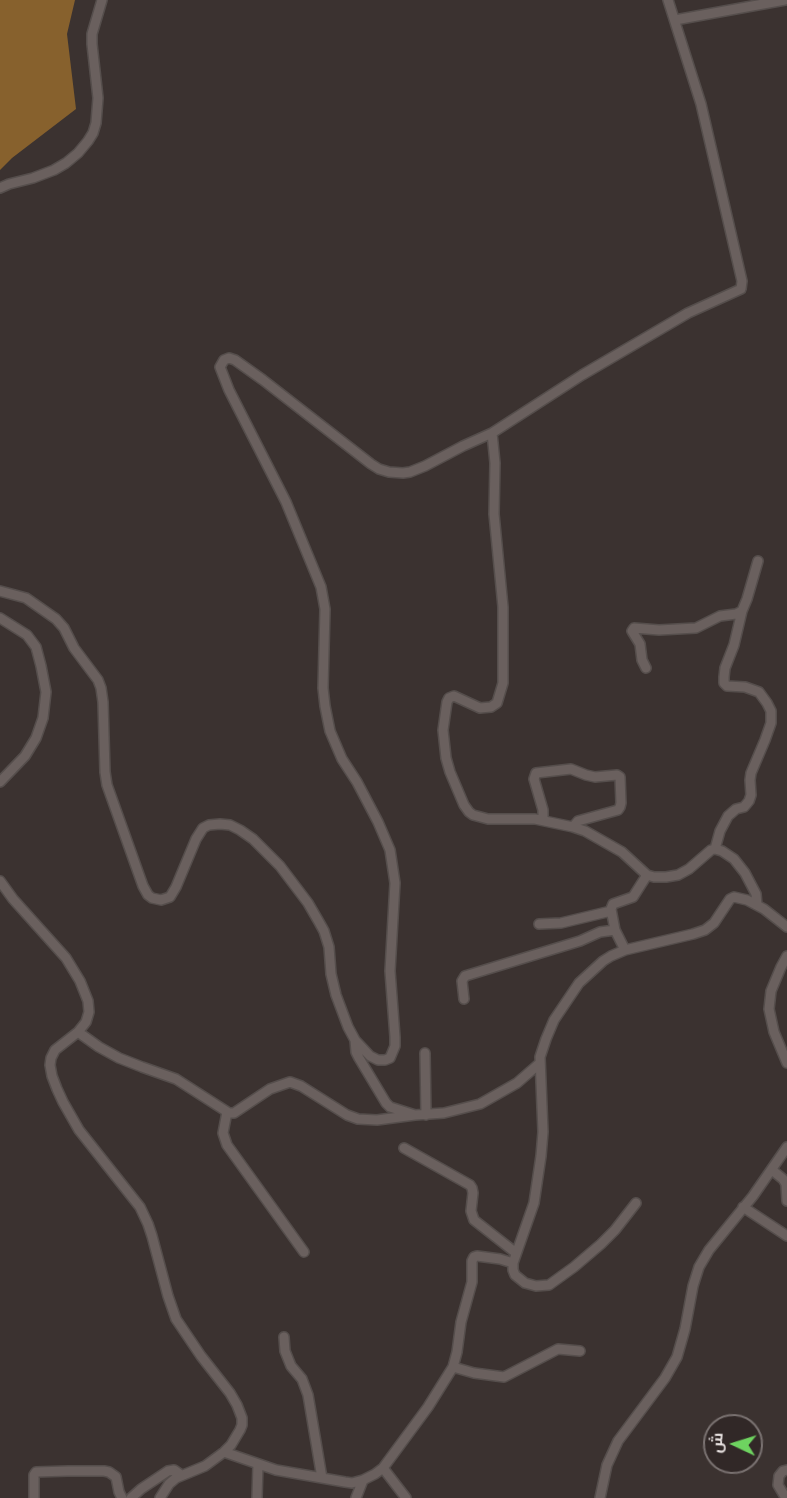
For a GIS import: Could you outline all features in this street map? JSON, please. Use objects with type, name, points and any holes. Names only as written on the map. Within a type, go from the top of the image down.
[{"type":"street","points":[[0,188],[33,178],[66,163],[78,153],[93,133],[98,98],[92,33],[102,0]]},
{"type":"street","points":[[0,591],[26,598],[56,619],[98,680],[104,710],[107,785],[148,895],[157,899],[170,897],[203,828],[214,824],[224,824],[240,830],[253,839],[280,866],[297,886],[312,910],[326,938],[336,995],[355,1040],[370,1056],[378,1060],[390,1058],[395,1046],[390,971],[395,883],[392,861],[378,822],[338,751],[330,731],[323,688],[325,609],[321,586],[286,502],[234,400],[220,367],[224,360],[229,358],[235,360],[355,453],[379,469],[397,473],[417,470],[492,433],[582,375],[688,313],[741,289],[742,281],[701,104],[668,0]]},
{"type":"street","points":[[675,20],[784,0]]},
{"type":"street","points":[[492,433],[495,463],[495,531],[503,607],[503,683],[497,703],[491,707],[480,708],[454,696],[449,698],[443,730],[450,772],[460,796],[473,815],[488,819],[543,820],[585,831],[622,852],[647,875],[666,877],[678,875],[715,849],[720,831],[728,816],[736,809],[744,807],[749,801],[751,773],[771,723],[771,711],[759,692],[745,687],[727,686],[724,683],[725,668],[734,645],[758,561]]},
{"type":"street","points":[[646,668],[642,660],[640,644],[632,631],[634,628],[659,630],[699,627],[720,616],[742,611]]},
{"type":"street","points":[[0,618],[27,635],[36,647],[46,692],[43,718],[36,738],[25,756],[0,782]]},
{"type":"street","points":[[543,820],[543,810],[534,779],[536,773],[571,769],[595,777],[614,775],[620,777],[621,803],[618,810],[578,821],[573,827]]},
{"type":"street","points":[[715,849],[727,854],[741,866],[756,894],[757,905]]},
{"type":"street","points":[[625,950],[615,930],[611,911],[613,904],[633,897],[647,875]]},
{"type":"street","points":[[0,881],[13,899],[66,958],[80,981],[88,1001],[89,1012],[86,1022],[78,1032],[55,1050],[51,1058],[52,1076],[63,1102],[80,1130],[140,1207],[148,1224],[176,1319],[226,1387],[242,1418],[242,1425],[234,1441],[224,1452],[205,1466],[181,1475],[169,1484],[160,1498]]},
{"type":"street","points":[[636,1203],[601,1244],[549,1285],[536,1286],[519,1280],[515,1275],[513,1270],[515,1258],[532,1210],[541,1156],[543,1132],[540,1063],[554,1020],[583,979],[603,961],[625,950],[705,930],[714,923],[730,899],[734,897],[757,905],[787,927]]},
{"type":"street","points":[[539,924],[561,923],[611,911]]},
{"type":"street","points":[[464,999],[462,981],[465,976],[600,932],[615,930]]},
{"type":"street","points":[[787,957],[771,991],[769,1009],[774,1032],[787,1063]]},
{"type":"street","points":[[78,1032],[119,1058],[176,1078],[227,1112],[232,1113],[264,1092],[290,1082],[358,1119],[377,1120],[444,1113],[480,1104],[518,1083],[540,1063]]},
{"type":"street","points":[[355,1040],[356,1052],[386,1103],[390,1107],[415,1115]]},
{"type":"street","points":[[425,1053],[426,1115]]},
{"type":"street","points":[[227,1112],[223,1133],[227,1145],[304,1252]]},
{"type":"street","points":[[600,1498],[607,1465],[618,1441],[665,1378],[677,1357],[699,1267],[709,1250],[772,1170],[787,1147]]},
{"type":"street","points":[[404,1148],[470,1185],[473,1193],[471,1211],[474,1220],[515,1258]]},
{"type":"street","points":[[772,1170],[786,1184],[787,1201]]},
{"type":"street","points":[[743,1207],[787,1236]]},
{"type":"street","points":[[224,1452],[276,1470],[345,1482],[363,1480],[375,1474],[383,1468],[428,1407],[453,1367],[461,1322],[472,1282],[474,1257],[515,1258]]},
{"type":"street","points":[[284,1338],[285,1351],[291,1366],[302,1379],[308,1395],[322,1478]]},
{"type":"street","points":[[453,1367],[474,1373],[504,1377],[558,1349],[580,1351]]},
{"type":"street","points":[[257,1498],[258,1464]]},
{"type":"street","points":[[383,1468],[406,1498]]},
{"type":"street","points":[[131,1498],[168,1471],[174,1470],[181,1475]]},
{"type":"street","points":[[787,1470],[783,1470],[779,1476],[778,1485],[787,1496]]},
{"type":"street","points":[[34,1498],[34,1474],[38,1471],[104,1471],[116,1477],[122,1498]]},
{"type":"street","points":[[356,1498],[363,1480]]},
{"type":"shaded area","points":[[0,0],[75,0],[67,34],[76,109],[12,158],[0,170]]}]
